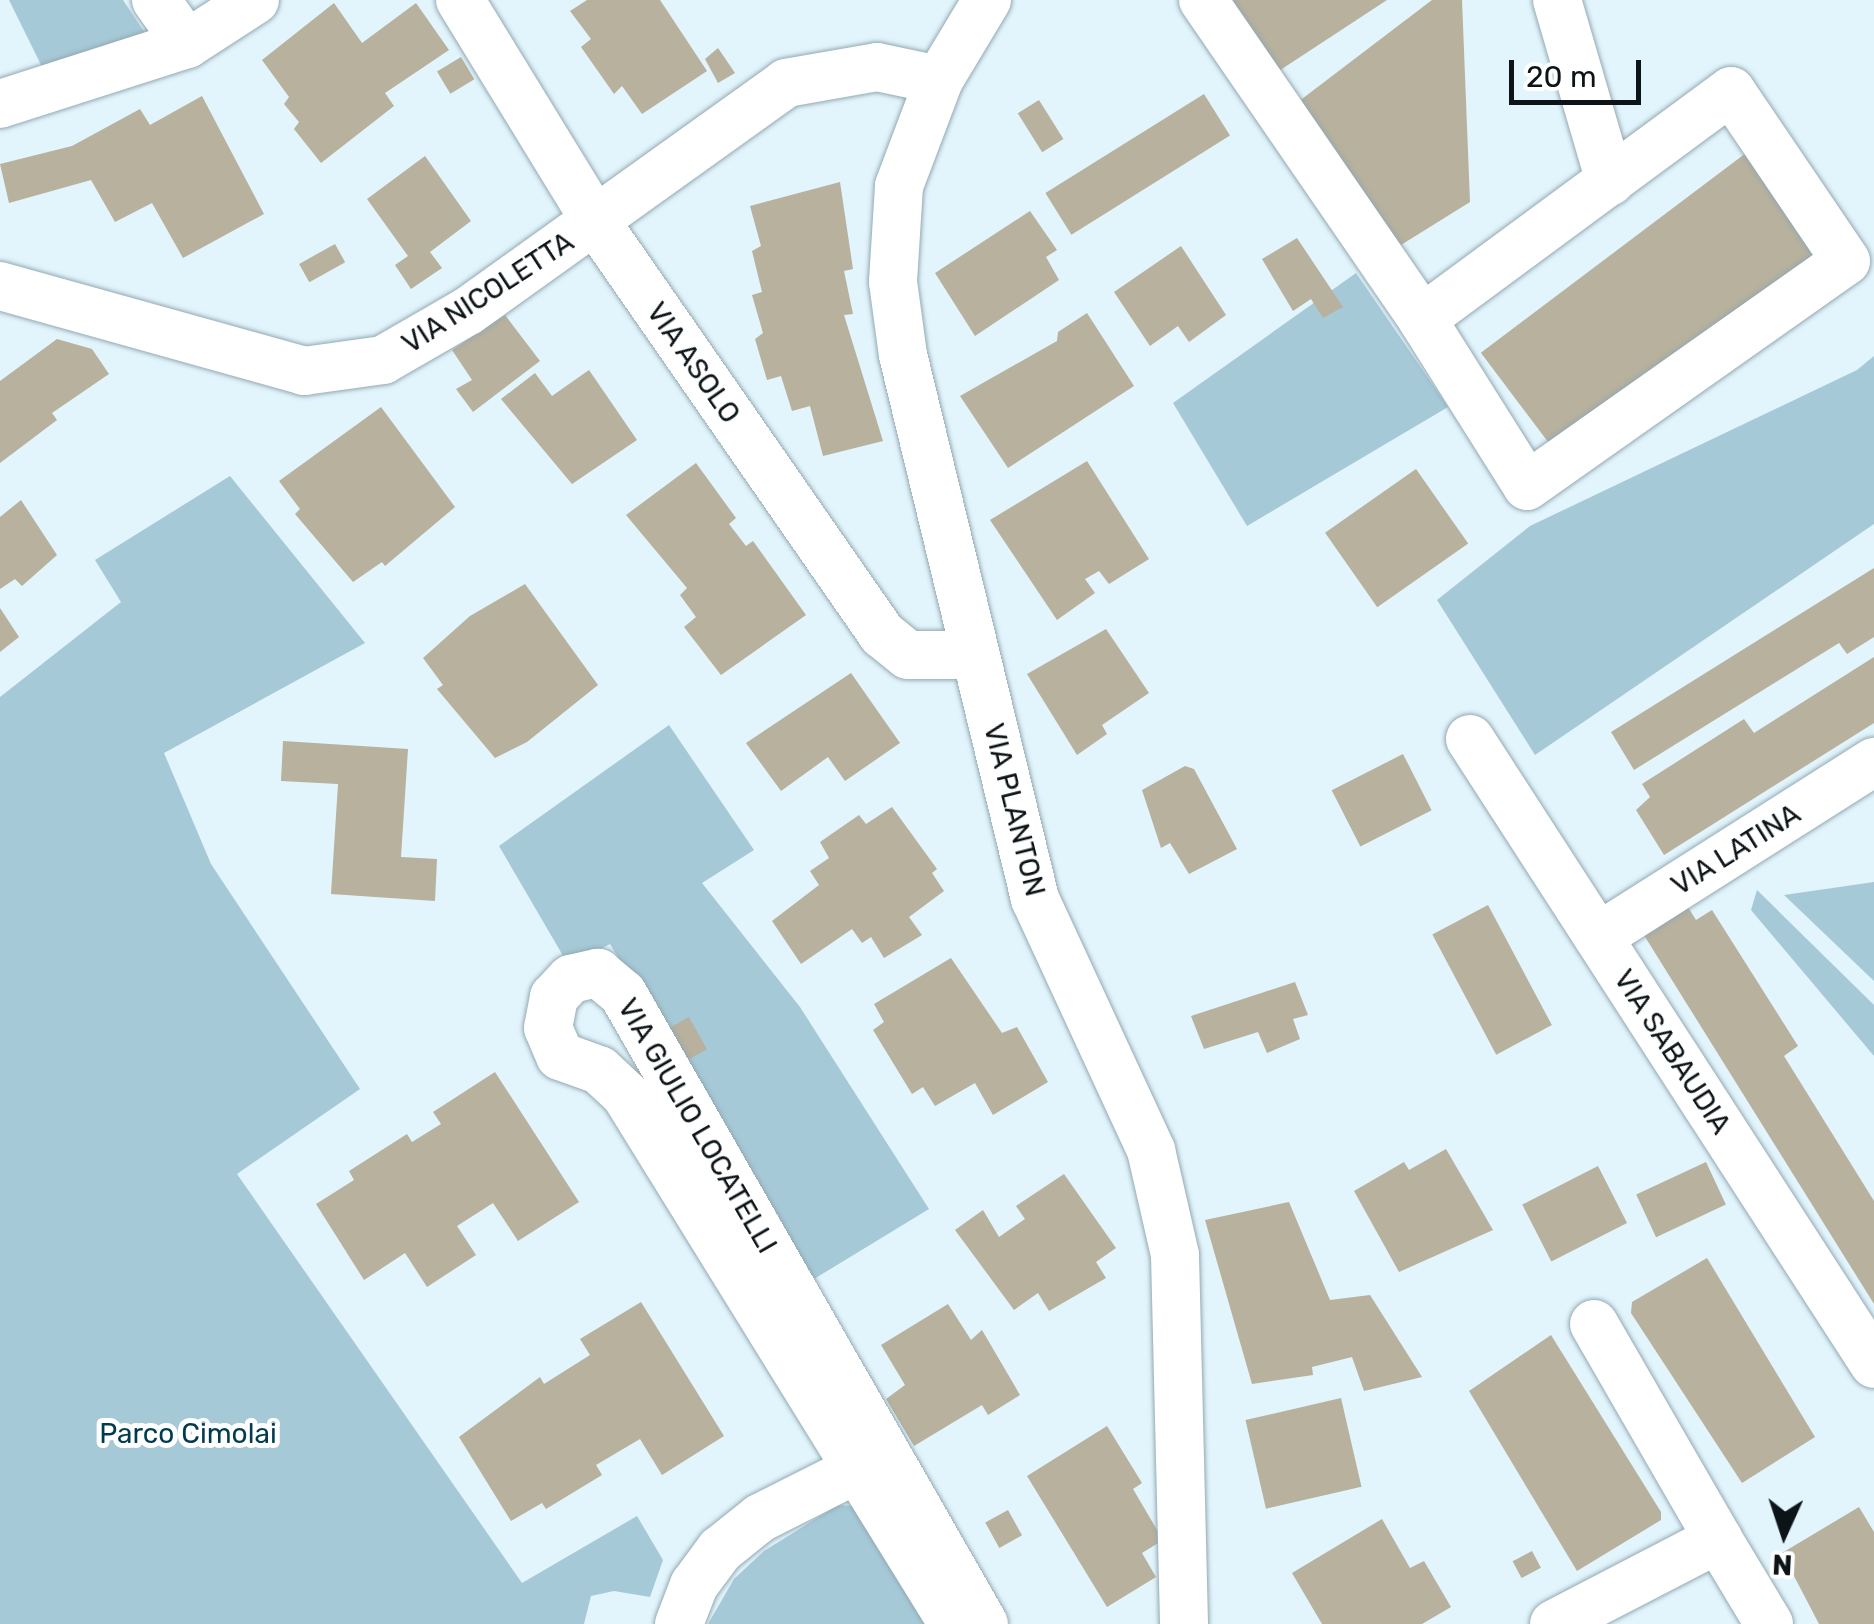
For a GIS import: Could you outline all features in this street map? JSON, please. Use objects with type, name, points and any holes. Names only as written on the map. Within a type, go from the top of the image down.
[{"type":"street","points":[[156,0],[188,44]]},
{"type":"street","points":[[0,104],[188,44],[256,0]]},
{"type":"street","name":"VIA ASOLO","points":[[460,0],[596,222],[882,634],[908,655],[974,655]]},
{"type":"street","name":"VIA PLANTON","points":[[986,0],[939,80],[899,186],[893,282],[903,355],[1035,899],[1151,1150],[1171,1237],[1184,1624]]},
{"type":"street","points":[[1203,0],[1422,319],[1528,486],[1846,261],[1731,91],[1422,319]]},
{"type":"street","points":[[1557,0],[1610,180]]},
{"type":"street","name":"VIA NICOLETTA","points":[[0,286],[304,371],[383,360],[468,311],[786,83],[877,67],[939,80]]},
{"type":"street","name":"VIA SABAUDIA","points":[[1470,739],[1874,1364]]},
{"type":"street","name":"VIA LATINA","points":[[1598,937],[1874,762]]},
{"type":"street","name":"VIA GIULIO LOCATELLI","points":[[953,1624],[625,1094],[598,1070],[560,1056],[548,1028],[554,997],[571,979],[598,973],[623,994],[984,1624]]},
{"type":"street","points":[[1594,1324],[1769,1624]]},
{"type":"street","points":[[679,1624],[694,1586],[720,1550],[760,1518],[858,1468]]},
{"type":"street","points":[[1554,1624],[1718,1539]]},
{"type":"green space","points":[[9,0],[123,0],[147,36],[46,75]]},
{"type":"green space","points":[[1356,273],[1448,407],[1247,526],[1173,403]]},
{"type":"green space","points":[[1874,356],[1874,524],[1535,755],[1437,600],[1530,526],[1857,370]]},
{"type":"green space","name":"Parco Cimolai","points":[[230,476],[365,643],[164,753],[211,864],[360,1089],[237,1174],[522,1583],[637,1516],[663,1560],[650,1597],[614,1591],[591,1596],[584,1624],[0,1624],[0,697],[121,602],[95,560]]},
{"type":"green space","points":[[669,725],[754,850],[702,883],[800,1007],[929,1209],[814,1279],[610,944],[569,966],[499,846]]},
{"type":"green space","points":[[1874,882],[1874,981],[1784,895]]},
{"type":"green space","points":[[1757,890],[1874,1005],[1874,1056],[1751,910]]},
{"type":"green space","points":[[838,1505],[853,1506],[937,1624],[708,1624],[734,1579],[764,1551]]},
{"type":"building","points":[[587,0],[660,0],[707,71],[642,114],[622,86],[614,94],[581,47],[591,39],[570,11]]},
{"type":"building","points":[[1217,0],[1387,0],[1268,78]]},
{"type":"building","points":[[1432,0],[1462,0],[1470,202],[1401,245],[1294,105]]},
{"type":"building","points":[[334,3],[362,43],[416,3],[449,50],[385,93],[394,106],[321,163],[294,129],[299,122],[284,104],[289,97],[262,60]]},
{"type":"building","points":[[718,48],[735,73],[718,83],[705,59]]},
{"type":"building","points":[[461,57],[474,79],[450,94],[437,71]]},
{"type":"building","points":[[1204,94],[1230,136],[1071,235],[1045,193]]},
{"type":"building","points":[[202,96],[264,214],[183,258],[152,203],[115,222],[91,180],[9,203],[0,164],[72,146],[140,109],[150,125]]},
{"type":"building","points":[[1039,100],[1063,139],[1042,152],[1018,113]]},
{"type":"building","points":[[1746,153],[1819,250],[1554,450],[1481,353]]},
{"type":"building","points":[[425,156],[471,221],[430,252],[442,268],[411,289],[395,265],[408,256],[367,199]]},
{"type":"building","points":[[840,182],[853,269],[844,271],[853,314],[844,315],[883,441],[823,456],[810,406],[792,411],[781,376],[767,380],[755,339],[763,333],[752,295],[762,292],[752,251],[761,246],[750,206]]},
{"type":"building","points":[[1030,211],[1057,250],[1046,257],[1059,280],[975,336],[935,273]]},
{"type":"building","points":[[1297,238],[1343,307],[1323,318],[1311,299],[1293,311],[1262,259]]},
{"type":"building","points":[[335,244],[345,262],[309,282],[299,264]]},
{"type":"building","points":[[1181,246],[1226,315],[1189,342],[1178,326],[1150,346],[1114,292]]},
{"type":"building","points":[[1087,313],[1134,386],[1008,468],[960,396],[1057,341],[1058,332]]},
{"type":"building","points":[[505,315],[540,361],[473,412],[456,389],[472,380],[452,350]]},
{"type":"building","points":[[57,339],[92,349],[109,374],[52,413],[57,420],[0,463],[0,381]]},
{"type":"building","points":[[589,370],[637,440],[572,484],[501,399],[535,373],[552,396]]},
{"type":"building","points":[[381,407],[455,507],[385,566],[382,562],[353,582],[295,514],[300,509],[279,481]]},
{"type":"building","points":[[1087,461],[1149,559],[1109,584],[1099,571],[1085,579],[1095,593],[1057,620],[990,520]]},
{"type":"building","points":[[696,463],[736,518],[729,524],[746,546],[753,541],[806,615],[721,675],[684,627],[696,617],[680,595],[687,588],[626,515]]},
{"type":"building","points":[[1416,469],[1468,544],[1377,607],[1325,533]]},
{"type":"building","points":[[21,500],[57,555],[22,586],[15,579],[0,589],[0,517]]},
{"type":"building","points":[[1874,568],[1874,637],[1847,654],[1839,643],[1634,770],[1611,732]]},
{"type":"building","points":[[525,584],[598,685],[527,742],[495,758],[437,689],[443,685],[423,658],[470,616]]},
{"type":"building","points":[[0,608],[19,637],[0,652]]},
{"type":"building","points":[[1106,629],[1149,693],[1102,725],[1107,734],[1077,755],[1027,674]]},
{"type":"building","points":[[1874,657],[1874,723],[1664,855],[1636,810],[1650,797],[1642,784],[1744,719],[1754,733]]},
{"type":"building","points":[[851,673],[900,743],[845,781],[828,757],[781,791],[746,743]]},
{"type":"building","points":[[283,741],[408,749],[401,857],[437,859],[435,901],[331,894],[338,784],[281,781]]},
{"type":"building","points":[[1403,754],[1432,810],[1360,846],[1332,790]]},
{"type":"building","points":[[1185,766],[1194,769],[1237,849],[1189,874],[1170,843],[1161,848],[1142,790]]},
{"type":"building","points":[[892,807],[937,869],[932,873],[944,891],[909,917],[922,935],[884,958],[871,937],[862,943],[852,929],[801,964],[772,921],[819,885],[810,871],[829,858],[820,842],[859,815],[866,824]]},
{"type":"building","points":[[1686,904],[1696,920],[1712,910],[1798,1046],[1784,1056],[1874,1201],[1874,1304],[1642,932]]},
{"type":"building","points":[[1488,905],[1552,1025],[1496,1055],[1432,935]]},
{"type":"building","points":[[951,958],[1002,1033],[1017,1027],[1048,1082],[993,1115],[975,1083],[935,1106],[923,1087],[912,1094],[873,1030],[884,1022],[874,1004]]},
{"type":"building","points":[[1295,982],[1308,1015],[1293,1019],[1300,1039],[1267,1053],[1258,1032],[1204,1049],[1191,1016]]},
{"type":"building","points":[[689,1017],[707,1049],[682,1063],[664,1031]]},
{"type":"building","points":[[495,1072],[579,1202],[518,1241],[493,1203],[457,1226],[476,1255],[427,1287],[405,1253],[364,1280],[316,1204],[354,1180],[349,1171],[407,1134],[412,1142],[441,1124],[433,1112]]},
{"type":"building","points":[[1446,1149],[1493,1230],[1399,1272],[1354,1191],[1404,1162],[1409,1170]]},
{"type":"building","points":[[1706,1162],[1726,1205],[1656,1237],[1636,1195]]},
{"type":"building","points":[[1598,1166],[1627,1223],[1551,1262],[1522,1205]]},
{"type":"building","points":[[1064,1174],[1116,1248],[1096,1262],[1106,1278],[1049,1311],[1038,1293],[1014,1310],[955,1230],[983,1210],[999,1237],[1025,1219],[1016,1206]]},
{"type":"building","points":[[1289,1202],[1330,1300],[1370,1295],[1422,1377],[1364,1391],[1352,1357],[1312,1367],[1313,1375],[1252,1384],[1205,1220]]},
{"type":"building","points":[[1707,1258],[1815,1437],[1742,1483],[1631,1313],[1632,1302]]},
{"type":"building","points":[[641,1302],[724,1436],[662,1475],[640,1439],[596,1465],[602,1475],[546,1509],[542,1503],[511,1521],[459,1437],[540,1377],[544,1384],[590,1355],[580,1339]]},
{"type":"building","points":[[948,1304],[971,1340],[982,1330],[1020,1395],[988,1415],[982,1405],[914,1446],[886,1399],[905,1385],[881,1345]]},
{"type":"building","points":[[1551,1335],[1661,1512],[1661,1520],[1577,1571],[1469,1391]]},
{"type":"building","points":[[1341,1398],[1361,1487],[1266,1509],[1246,1420]]},
{"type":"building","points":[[1107,1426],[1142,1483],[1133,1489],[1163,1540],[1142,1553],[1156,1577],[1107,1607],[1027,1476]]},
{"type":"building","points":[[1859,1507],[1874,1532],[1874,1624],[1819,1624],[1782,1553]]},
{"type":"building","points":[[1008,1510],[1022,1535],[999,1548],[985,1523]]},
{"type":"building","points":[[1382,1519],[1410,1568],[1424,1561],[1451,1607],[1422,1624],[1322,1624],[1292,1573]]},
{"type":"building","points":[[1532,1551],[1541,1568],[1521,1578],[1513,1561]]}]
